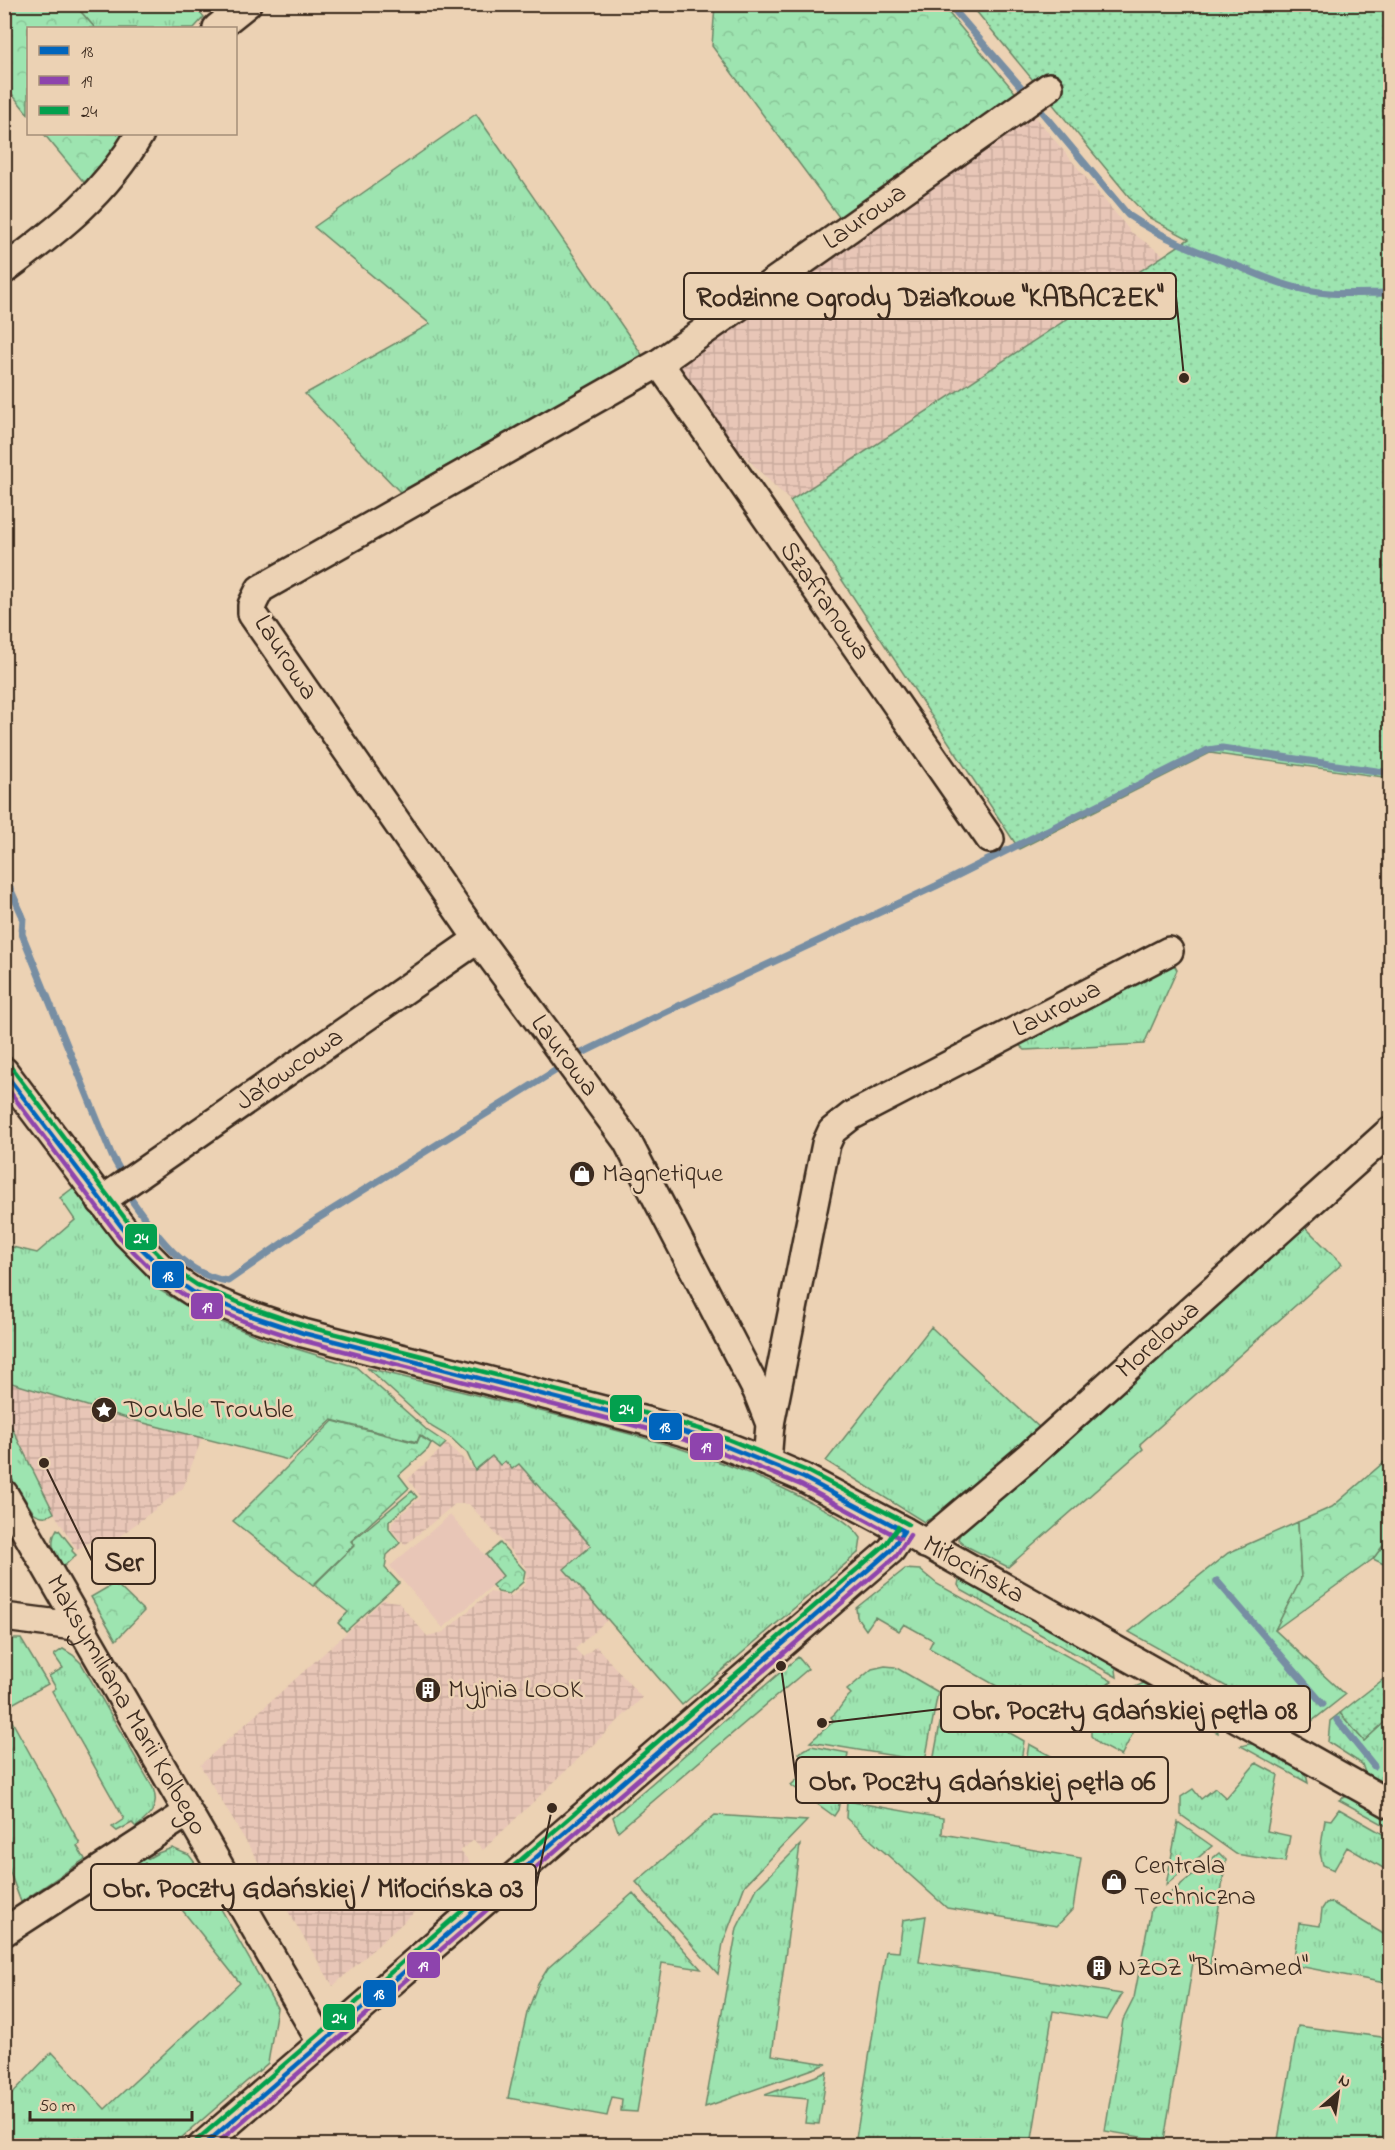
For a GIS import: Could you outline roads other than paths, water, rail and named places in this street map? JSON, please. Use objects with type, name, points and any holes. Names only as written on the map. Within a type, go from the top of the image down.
[{"type":"street","points":[[219,27],[247,4]]},
{"type":"street","name":"Laurowa","points":[[770,1424],[757,1391],[627,1141],[478,939],[252,614],[252,605],[260,590],[659,363],[1049,87]]},
{"type":"street","points":[[4,270],[48,237],[104,186],[126,158],[139,135]]},
{"type":"street","name":"Szafranowa","points":[[659,363],[990,838]]},
{"type":"street","name":"Jałowcowa","points":[[101,1201],[478,939]]},
{"type":"street","name":"Laurowa","points":[[767,1462],[770,1424],[826,1144],[832,1131],[851,1116],[1169,951]]},
{"type":"street","name":"Miłocińska","points":[[4,1071],[101,1201],[147,1255],[168,1275],[193,1292],[249,1315],[303,1333],[646,1421],[708,1439],[767,1462],[915,1538],[1390,1804]]},
{"type":"street","name":"Morelowa","points":[[201,2145],[891,1550],[915,1538],[1037,1448],[1390,1131]]},
{"type":"street","name":"Maksymiliana Marii Kolbego","points":[[4,1494],[321,2042]]},
{"type":"street","points":[[4,1617],[82,1627]]},
{"type":"street","points":[[4,1932],[187,1813]]},
{"type":"waterway","points":[[949,4],[1028,95]]},
{"type":"waterway","points":[[1035,104],[1128,215],[1168,238],[1294,287],[1335,293],[1390,293]]},
{"type":"waterway","points":[[578,1055],[936,886],[1208,750],[1222,748],[1390,773]]},
{"type":"waterway","points":[[4,875],[23,917],[22,934],[112,1156],[121,1172]]},
{"type":"waterway","points":[[128,1195],[159,1236],[183,1261],[212,1277],[228,1281],[317,1219],[558,1069]]},
{"type":"waterway","points":[[1217,1581],[1323,1704]]},
{"type":"waterway","points":[[1337,1720],[1374,1766]]},
{"type":"place","name":"Rodzinne Ogrody Działkowe \"KABACZEK\"","points":[[1184,378]]},
{"type":"place","name":"Magnetique","points":[[582,1174]]},
{"type":"place","name":"Double Trouble","points":[[104,1410]]},
{"type":"place","name":"Ser","points":[[44,1463]]},
{"type":"place","name":"Obr. Poczty Gdańskiej pętla 06","points":[[781,1666]]},
{"type":"place","name":"Myjnia LOOK","points":[[428,1690]]},
{"type":"place","name":"Obr. Poczty Gdańskiej pętla 08","points":[[822,1723]]},
{"type":"place","name":"Obr. Poczty Gdańskiej / Miłocińska 03","points":[[552,1808]]},
{"type":"place","name":"Centrala Techniczna","points":[[1114,1882]]},
{"type":"place","name":"NZOZ \"Bimamed\"","points":[[1099,1968]]}]
